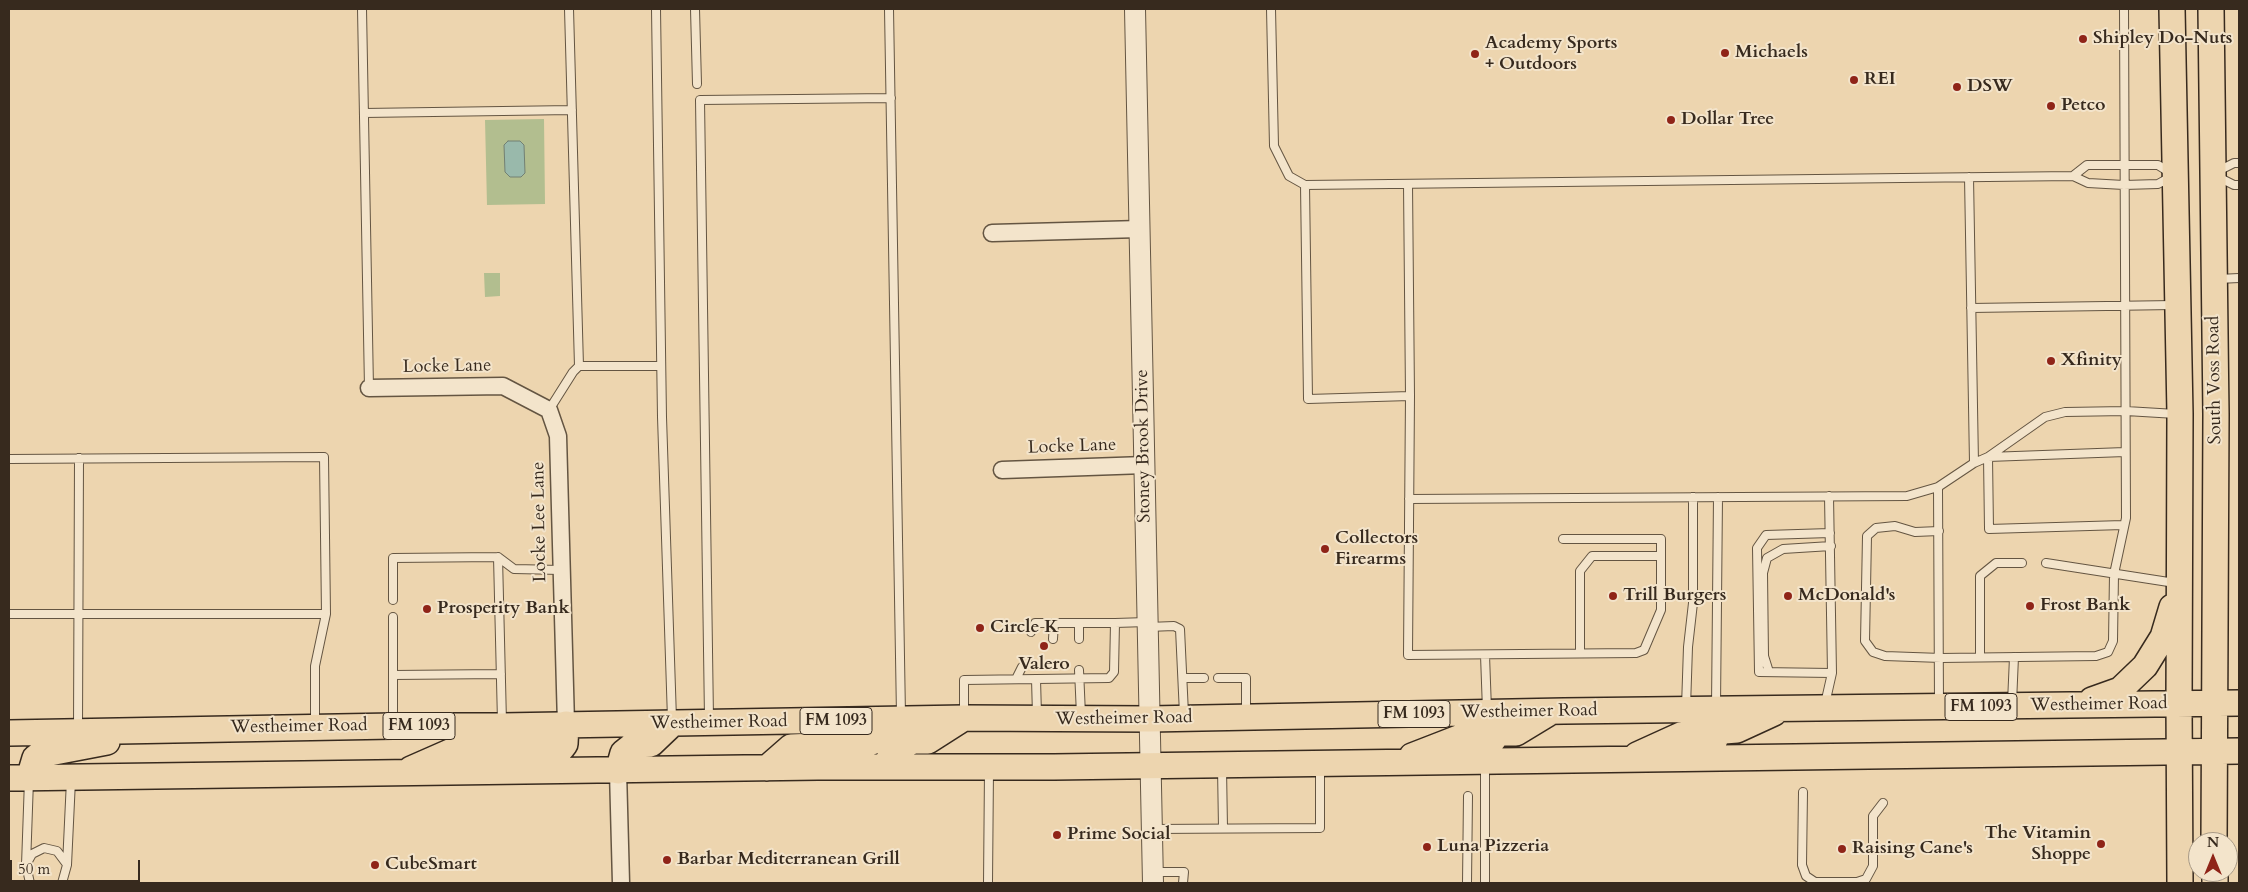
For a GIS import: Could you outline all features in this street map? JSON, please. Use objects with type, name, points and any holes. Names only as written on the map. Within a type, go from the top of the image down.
[{"type":"main road","name":"South Voss Road","points":[[2172,9],[2180,414],[2178,704],[2180,883]]},
{"type":"main road","name":"South Voss Road","points":[[2211,9],[2216,415],[2214,832]]},
{"type":"main road","points":[[2174,175],[2212,174]]},
{"type":"main road","points":[[2180,414],[2216,415]]},
{"type":"main road","points":[[2078,705],[2120,690],[2145,666],[2163,637],[2180,584]]},
{"type":"main road","name":"Westheimer Road","points":[[9,733],[964,718],[1037,720],[1184,719],[2239,703]]},
{"type":"main road","points":[[1703,758],[1719,734],[1724,731],[1737,730],[1783,709]]},
{"type":"main road","points":[[1630,759],[1681,735],[1698,734],[1712,722],[1716,710]]},
{"type":"main road","points":[[1485,760],[1489,745],[1496,736],[1516,733],[1551,712]]},
{"type":"main road","points":[[1398,761],[1461,737],[1471,737],[1482,728],[1487,713]]},
{"type":"main road","points":[[883,767],[899,747],[914,741],[928,741],[964,718]]},
{"type":"main road","points":[[767,768],[791,747],[866,744],[875,741],[901,720]]},
{"type":"main road","points":[[402,773],[452,750],[562,748],[565,744],[566,724]]},
{"type":"main road","points":[[618,771],[623,753],[633,745],[651,744],[672,724]]},
{"type":"main road","points":[[19,778],[39,755],[166,730]]},
{"type":"main road","points":[[19,778],[2239,751]]},
{"type":"street","name":"Stoney Brook Drive","points":[[1135,9],[1150,719],[1151,879]]},
{"type":"street","points":[[992,233],[1140,229]]},
{"type":"street","name":"Locke Lane","points":[[369,388],[503,386],[549,410]]},
{"type":"street","name":"Locke Lee Lane","points":[[549,410],[558,436],[566,724]]},
{"type":"street","name":"Locke Lane","points":[[1002,470],[1145,465]]},
{"type":"street","points":[[618,771],[621,883]]},
{"type":"lane","points":[[362,9],[369,388]]},
{"type":"lane","points":[[549,410],[578,366],[569,9]]},
{"type":"lane","points":[[656,9],[661,366],[672,724]]},
{"type":"lane","points":[[696,9],[697,84]]},
{"type":"lane","points":[[889,9],[901,720]]},
{"type":"lane","points":[[1271,9],[1274,146],[1289,176],[1305,186],[2073,176],[2088,183],[2124,185],[2158,184],[2174,175],[2158,165],[2124,165],[2087,166],[2073,176]]},
{"type":"lane","points":[[1938,531],[1915,532],[1895,526],[1876,528],[1867,536],[1865,641],[1873,652],[1885,656],[1940,658],[2096,656],[2108,652],[2113,641],[2114,574],[2126,518],[2124,9]]},
{"type":"lane","points":[[709,723],[700,100],[890,98]]},
{"type":"lane","points":[[364,112],[572,110]]},
{"type":"lane","points":[[2212,174],[2234,163],[2239,163]]},
{"type":"lane","points":[[2212,174],[2234,186],[2239,185]]},
{"type":"lane","points":[[1969,177],[1974,463]]},
{"type":"lane","points":[[1408,184],[1410,396],[1408,655],[1636,653],[1644,650],[1661,610],[1661,539],[1563,539]]},
{"type":"lane","points":[[1305,186],[1308,398],[1410,396]]},
{"type":"lane","points":[[2214,279],[2239,278]]},
{"type":"lane","points":[[1971,308],[2178,305]]},
{"type":"lane","points":[[578,366],[661,366]]},
{"type":"lane","points":[[1410,499],[1907,496],[1938,487],[1974,463],[1988,457],[2045,417],[2065,412],[2126,411],[2180,414]]},
{"type":"lane","points":[[1988,457],[2125,452]]},
{"type":"lane","points":[[9,459],[324,457],[326,614],[315,666],[315,727]]},
{"type":"lane","points":[[1988,457],[1989,529],[2123,525]]},
{"type":"lane","points":[[78,732],[79,458]]},
{"type":"lane","points":[[1938,487],[1939,708]]},
{"type":"lane","points":[[1824,709],[1832,673],[1829,496]]},
{"type":"lane","points":[[1686,711],[1688,647],[1694,603],[1693,497]]},
{"type":"lane","points":[[1716,710],[1718,497]]},
{"type":"lane","points":[[1830,533],[1766,535],[1757,548],[1759,672],[1832,673]]},
{"type":"lane","points":[[1769,672],[1764,656],[1763,573],[1767,558],[1783,549],[1831,546]]},
{"type":"lane","points":[[1580,653],[1580,571],[1592,556],[1661,556]]},
{"type":"lane","points":[[393,600],[393,558],[498,557],[514,569],[561,570]]},
{"type":"lane","points":[[498,557],[502,726]]},
{"type":"lane","points":[[1980,657],[1980,576],[1996,563],[2022,563]]},
{"type":"lane","points":[[2046,563],[2180,584]]},
{"type":"lane","points":[[9,614],[326,614]]},
{"type":"lane","points":[[393,617],[393,726]]},
{"type":"lane","points":[[1031,632],[1035,623],[1115,623],[1174,626],[1180,629],[1184,719]]},
{"type":"lane","points":[[1053,639],[1054,623]]},
{"type":"lane","points":[[1079,623],[1079,638]]},
{"type":"lane","points":[[964,718],[964,680],[1054,677],[1080,679],[1109,678],[1114,672],[1115,623]]},
{"type":"lane","points":[[1484,655],[1487,713]]},
{"type":"lane","points":[[2012,707],[2014,657]]},
{"type":"lane","points":[[1016,679],[1022,667]]},
{"type":"lane","points":[[1079,670],[1082,719]]},
{"type":"lane","points":[[393,675],[501,674]]},
{"type":"lane","points":[[1183,678],[1204,678]]},
{"type":"lane","points":[[1218,678],[1246,678],[1246,718]]},
{"type":"lane","points":[[1036,679],[1037,720]]},
{"type":"lane","points":[[1485,760],[1485,883]]},
{"type":"lane","points":[[1152,829],[1320,828],[1320,762]]},
{"type":"lane","points":[[1222,764],[1223,828]]},
{"type":"lane","points":[[988,883],[989,767]]},
{"type":"lane","points":[[19,778],[26,865],[30,883]]},
{"type":"lane","points":[[62,883],[67,865],[71,778]]},
{"type":"lane","points":[[1803,792],[1802,865],[1806,876],[1816,882],[1857,882],[1866,878],[1873,866],[1873,816],[1883,803]]},
{"type":"lane","points":[[1467,883],[1468,796]]},
{"type":"lane","points":[[26,865],[32,854],[44,848],[57,851],[63,856],[67,865]]},
{"type":"lane","points":[[1151,879],[1184,872],[1184,883]]},
{"type":"green space","points":[[544,119],[545,204],[487,205],[485,120]]},
{"type":"green space","points":[[484,273],[500,273],[500,296],[485,297]]},
{"type":"shaded area","points":[[508,141],[520,141],[524,145],[525,173],[521,177],[510,177],[505,172],[504,145]]},
{"type":"place","name":"Shipley Do-Nuts","points":[[2083,39]]},
{"type":"place","name":"Michaels","points":[[1725,53]]},
{"type":"place","name":"Academy Sports + Outdoors","points":[[1475,54]]},
{"type":"place","name":"REI","points":[[1854,80]]},
{"type":"place","name":"DSW","points":[[1957,87]]},
{"type":"place","name":"Petco","points":[[2051,106]]},
{"type":"place","name":"Dollar Tree","points":[[1671,120]]},
{"type":"place","name":"Xfinity","points":[[2051,361]]},
{"type":"place","name":"Collectors Firearms","points":[[1325,549]]},
{"type":"place","name":"Trill Burgers","points":[[1613,596]]},
{"type":"place","name":"McDonald's","points":[[1788,596]]},
{"type":"place","name":"Frost Bank","points":[[2030,606]]},
{"type":"place","name":"Prosperity Bank","points":[[427,609]]},
{"type":"place","name":"Circle K","points":[[980,628]]},
{"type":"place","name":"Valero","points":[[1044,646]]},
{"type":"place","name":"Prime Social","points":[[1057,835]]},
{"type":"place","name":"The Vitamin Shoppe","points":[[2101,844]]},
{"type":"place","name":"Luna Pizzeria","points":[[1427,847]]},
{"type":"place","name":"Raising Cane's","points":[[1842,849]]},
{"type":"place","name":"Barbar Mediterranean Grill","points":[[667,860]]},
{"type":"place","name":"CubeSmart","points":[[375,865]]}]
